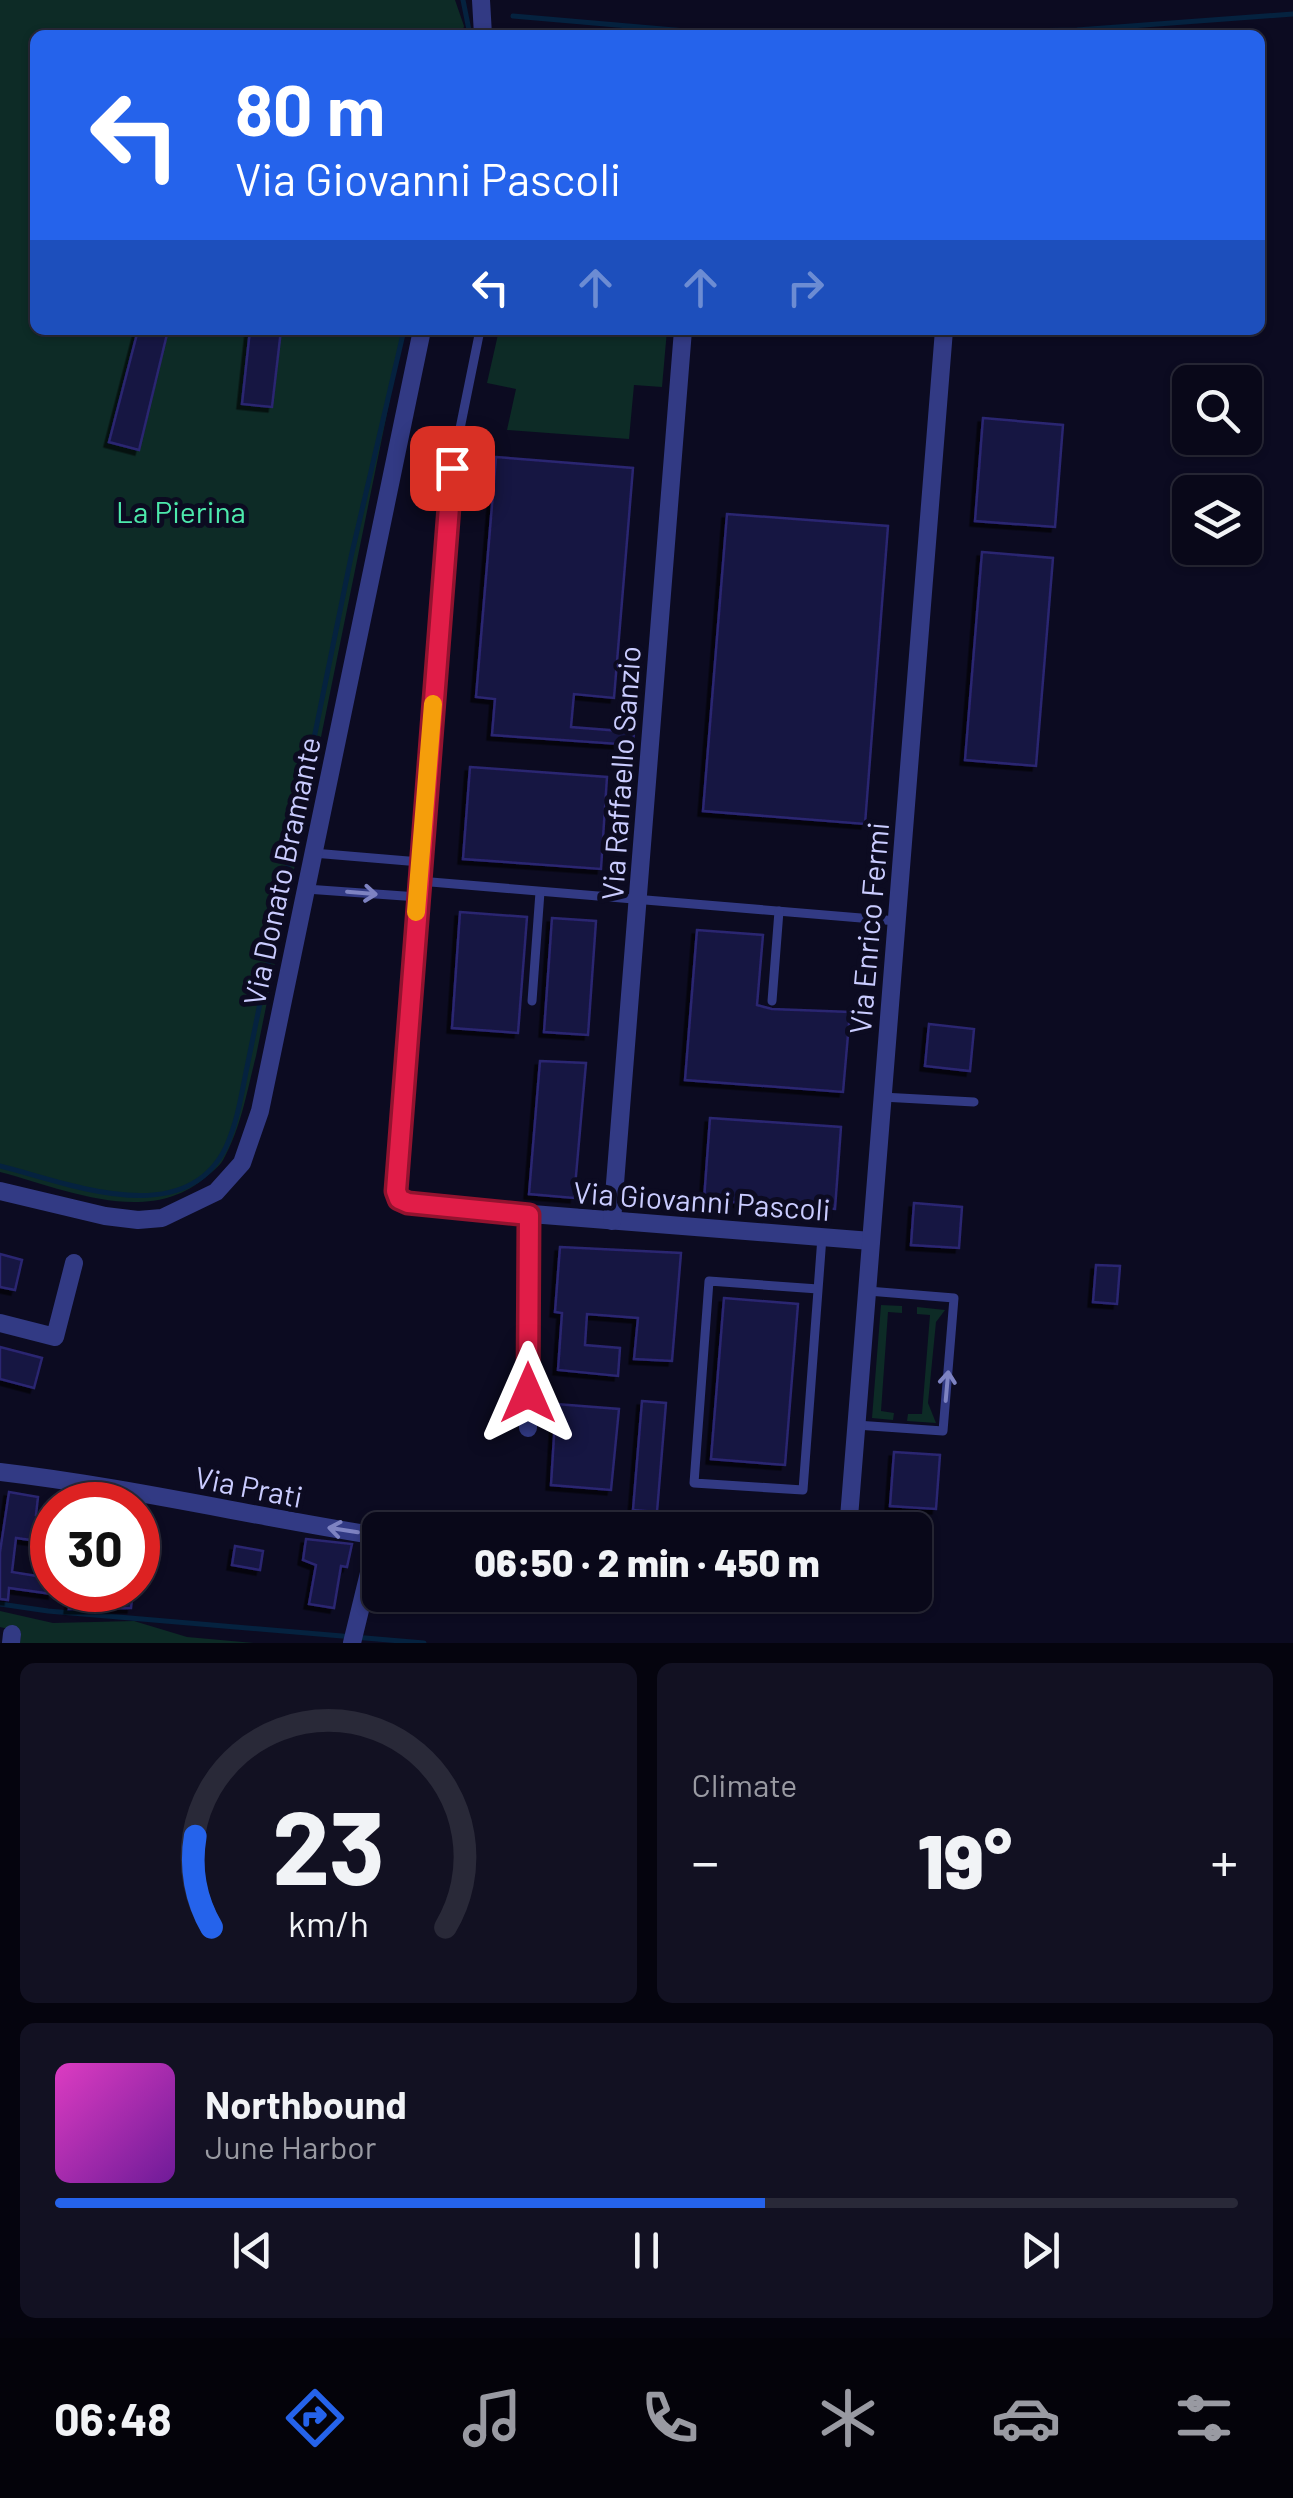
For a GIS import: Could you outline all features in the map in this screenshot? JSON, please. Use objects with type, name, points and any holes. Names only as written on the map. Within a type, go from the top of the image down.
[{"type":"street","points":[[481,0],[483,30]]},
{"type":"street","name":"Via Donato Bramante","points":[[0,1191],[105,1216],[162,1218],[216,1192],[242,1162],[260,1111],[421,335]]},
{"type":"street","name":"Via Raffaello Sanzio","points":[[612,1221],[683,335]]},
{"type":"street","name":"Via Enrico Fermi","points":[[849,1512],[944,335]]},
{"type":"street","name":"Via Giovanni Pascoli","points":[[399,1199],[431,1206],[529,1215],[871,1242]]},
{"type":"street","name":"Via Giovanni Pascoli","points":[[528,1428],[529,1215]]},
{"type":"street","points":[[0,1322],[55,1337],[74,1263]]},
{"type":"street","name":"Via Prati","points":[[0,1472],[101,1485],[378,1536],[353,1636]]},
{"type":"lane","points":[[399,1199],[396,1178],[452,468],[479,335]]},
{"type":"lane","points":[[313,853],[420,862]]},
{"type":"lane","points":[[419,882],[896,921]]},
{"type":"lane","points":[[306,888],[418,898]]},
{"type":"lane","points":[[532,1001],[540,892]]},
{"type":"lane","points":[[772,1002],[779,912]]},
{"type":"lane","points":[[882,1096],[974,1102]]},
{"type":"lane","points":[[818,1289],[709,1281],[694,1483],[803,1490],[822,1237]]},
{"type":"lane","points":[[856,1425],[943,1431],[954,1298],[867,1291]]},
{"type":"green space","name":"La Pierina","points":[[0,0],[455,0],[463,30],[30,30],[30,335],[403,335],[256,1056],[229,1148],[218,1167],[207,1176],[184,1191],[159,1200],[106,1200],[0,1172]]},
{"type":"green space","points":[[498,335],[667,335],[662,387],[634,385],[629,439],[507,430],[516,389],[487,383]]},
{"type":"green space","points":[[881,1305],[902,1306],[902,1313],[888,1312],[881,1411],[894,1413],[893,1420],[872,1418]]},
{"type":"green space","points":[[917,1307],[945,1310],[936,1322],[928,1403],[936,1423],[907,1421],[908,1414],[922,1414],[930,1315],[917,1314]]},
{"type":"green space","points":[[0,1611],[53,1623],[134,1621],[187,1637],[254,1643],[20,1643],[21,1632],[0,1627]]},
{"type":"building","points":[[137,335],[167,335],[139,450],[109,442]]},
{"type":"building","points":[[249,335],[280,335],[272,407],[242,404]]},
{"type":"building","points":[[983,418],[1063,425],[1055,527],[975,521]]},
{"type":"building","points":[[496,457],[633,468],[614,698],[574,694],[571,727],[634,732],[633,745],[492,735],[495,699],[476,697]]},
{"type":"building","points":[[727,514],[888,526],[865,824],[703,811]]},
{"type":"building","points":[[982,552],[1053,558],[1036,766],[965,760]]},
{"type":"building","points":[[470,767],[607,777],[601,869],[463,859]]},
{"type":"building","points":[[460,912],[527,917],[518,1033],[452,1028]]},
{"type":"building","points":[[552,918],[596,921],[588,1035],[544,1032]]},
{"type":"building","points":[[697,930],[763,935],[757,1005],[850,1012],[843,1092],[685,1080]]},
{"type":"building","points":[[929,1024],[974,1029],[970,1071],[925,1066]]},
{"type":"building","points":[[540,1061],[586,1063],[574,1198],[529,1194]]},
{"type":"building","points":[[710,1118],[841,1127],[835,1209],[704,1200]]},
{"type":"building","points":[[914,1203],[962,1207],[959,1248],[911,1245]]},
{"type":"building","points":[[560,1247],[681,1253],[672,1361],[634,1359],[638,1318],[587,1314],[585,1345],[620,1348],[618,1376],[558,1370],[562,1313],[555,1312]]},
{"type":"building","points":[[0,1254],[22,1260],[15,1290],[0,1287]]},
{"type":"building","points":[[1096,1265],[1120,1266],[1117,1304],[1093,1302]]},
{"type":"building","points":[[724,1298],[798,1304],[785,1465],[711,1459]]},
{"type":"building","points":[[0,1347],[42,1358],[34,1388],[0,1379]]},
{"type":"building","points":[[642,1401],[666,1403],[657,1512],[633,1510]]},
{"type":"building","points":[[556,1404],[619,1409],[611,1490],[551,1485]]},
{"type":"building","points":[[894,1452],[940,1455],[936,1509],[890,1506]]},
{"type":"building","points":[[9,1492],[30,1496],[30,1540],[16,1538],[12,1572],[30,1575],[30,1591],[9,1588],[8,1600],[0,1599],[0,1552]]},
{"type":"building","points":[[306,1539],[352,1544],[347,1567],[341,1566],[334,1608],[309,1604],[316,1565],[303,1560]]},
{"type":"building","points":[[235,1546],[263,1551],[260,1570],[232,1565]]},
{"type":"waterway","points":[[463,0],[469,30]]},
{"type":"waterway","points":[[1077,30],[1293,14]]},
{"type":"waterway","points":[[513,16],[674,30]]},
{"type":"waterway","points":[[0,1166],[91,1190],[154,1195],[183,1188],[207,1173],[226,1147],[240,1100],[351,557],[403,335]]},
{"type":"waterway","points":[[0,1604],[424,1643]]},
{"type":"slow traffic","points":[[416,912],[433,704]]},
{"type":"route","points":[[452,468],[396,1191],[399,1199],[408,1203],[529,1215],[528,1393]]}]
